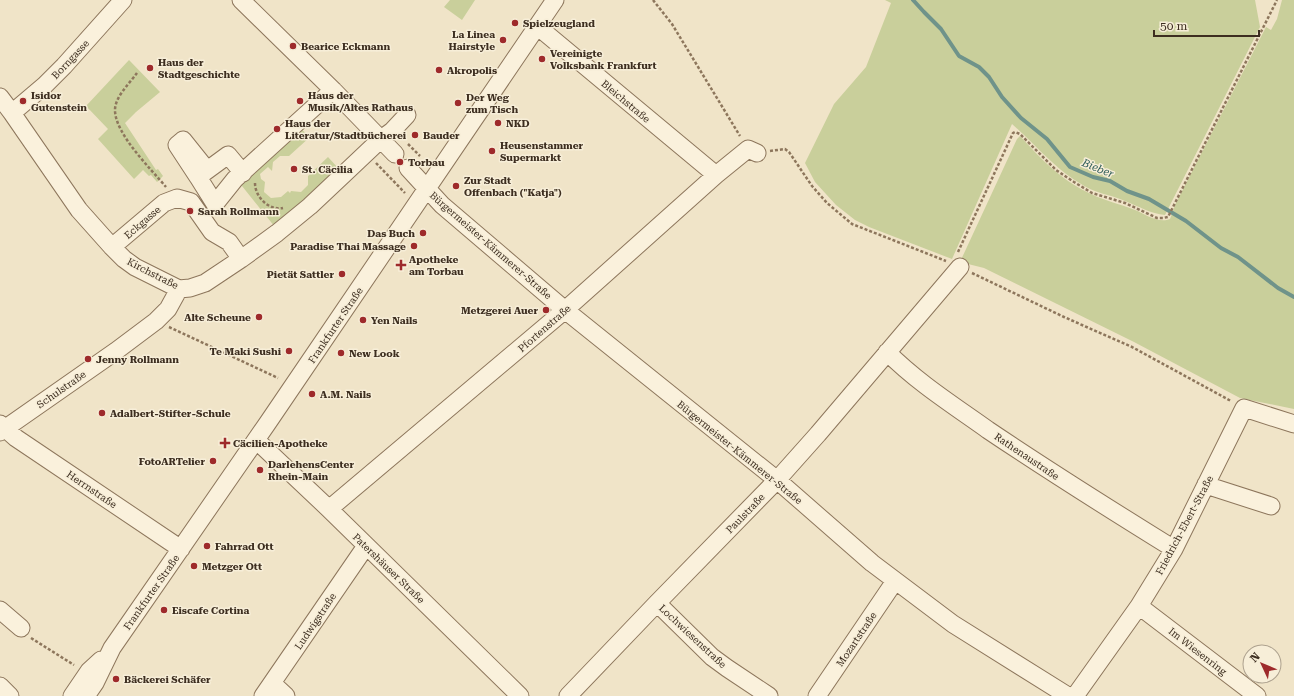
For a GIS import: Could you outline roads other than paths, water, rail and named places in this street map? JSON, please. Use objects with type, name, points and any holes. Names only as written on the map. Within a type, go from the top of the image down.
[{"type":"street","name":"Borngasse","points":[[12,113],[59,71],[123,0]]},
{"type":"street","points":[[241,0],[333,90],[395,154]]},
{"type":"street","name":"Frankfurter Straße","points":[[86,696],[95,683],[112,648],[256,440],[555,0]]},
{"type":"street","name":"Bleichstraße","points":[[537,26],[716,175]]},
{"type":"street","points":[[203,177],[215,204],[235,179],[249,176],[333,90]]},
{"type":"street","name":"Kirchstraße","points":[[0,97],[79,210],[112,247],[135,267],[179,288],[190,288],[205,283],[277,233],[310,206],[381,138],[392,131],[407,115]]},
{"type":"street","name":"Pfortenstraße","points":[[329,510],[565,310],[716,175],[752,151]]},
{"type":"street","name":"Eckgasse","points":[[112,247],[164,203],[177,199],[187,193],[228,155],[249,176]]},
{"type":"street","name":"Bürgermeister-Kämmerer-Straße","points":[[408,168],[442,205],[565,310],[777,480],[837,533],[895,581],[953,624],[1068,696]]},
{"type":"street","points":[[177,199],[191,202],[212,232],[229,242],[241,259]]},
{"type":"street","name":"Paulstraße","points":[[568,696],[777,480],[887,352],[956,262]]},
{"type":"street","name":"Schulstraße","points":[[2,428],[116,351],[156,321],[168,309],[179,288]]},
{"type":"street","name":"Rathenaustraße","points":[[887,352],[915,378],[958,409],[1097,502],[1174,549]]},
{"type":"street","name":"Friedrich-Ebert-Straße","points":[[1075,696],[1139,606],[1174,549],[1244,408],[1294,424]]},
{"type":"street","name":"Herrnstraße","points":[[2,428],[181,549]]},
{"type":"street","name":"Patershäuser Straße","points":[[256,440],[520,696]]},
{"type":"street","points":[[1206,484],[1272,506]]},
{"type":"street","name":"Ludwigstraße","points":[[268,689],[366,546]]},
{"type":"street","name":"Mozartstraße","points":[[817,696],[895,581]]},
{"type":"street","name":"Lochwiesenstraße","points":[[657,603],[712,657],[769,696]]},
{"type":"street","name":"Im Wiesenring","points":[[1139,606],[1257,696]]},
{"type":"street","points":[[0,610],[21,628]]},
{"type":"street","name":"Frankfurter Straße","points":[[72,696],[89,671],[112,648]]},
{"type":"street","points":[[0,686],[10,696]]},
{"type":"street","points":[[268,689],[286,696]]},
{"type":"waterway","name":"Bieber","points":[[913,0],[941,29],[959,56],[979,67],[989,77],[1002,97],[1021,118],[1047,139],[1070,167],[1093,177],[1110,181],[1127,191],[1149,199],[1186,221],[1221,248],[1238,257],[1278,288],[1294,297]]},
{"type":"place","name":"Spielzeugland","points":[[515,23]]},
{"type":"place","name":"La Linea Hairstyle","points":[[503,40]]},
{"type":"place","name":"Bearice Eckmann","points":[[293,46]]},
{"type":"place","name":"Vereinigte Volksbank Frankfurt","points":[[542,59]]},
{"type":"place","name":"Haus der Stadtgeschichte","points":[[150,68]]},
{"type":"place","name":"Akropolis","points":[[439,70]]},
{"type":"place","name":"Isidor Gutenstein","points":[[23,101]]},
{"type":"place","name":"Haus der Musik/Altes Rathaus","points":[[300,101]]},
{"type":"place","name":"Der Weg zum Tisch","points":[[458,103]]},
{"type":"place","name":"NKD","points":[[498,123]]},
{"type":"place","name":"Haus der Literatur/Stadtbücherei","points":[[277,129]]},
{"type":"place","name":"Bauder","points":[[415,135]]},
{"type":"place","name":"Heusenstammer Supermarkt","points":[[492,151]]},
{"type":"place","name":"Torbau","points":[[400,162]]},
{"type":"place","name":"St. Cäcilia","points":[[294,169]]},
{"type":"place","name":"Zur Stadt Offenbach (\"Katja\")","points":[[456,186]]},
{"type":"place","name":"Sarah Rollmann","points":[[190,211]]},
{"type":"place","name":"Das Buch","points":[[423,233]]},
{"type":"place","name":"Paradise Thai Massage","points":[[414,246]]},
{"type":"place","name":"Apotheke am Torbau","points":[[401,265]]},
{"type":"place","name":"Pietät Sattler","points":[[342,274]]},
{"type":"place","name":"Metzgerei Auer","points":[[546,310]]},
{"type":"place","name":"Alte Scheune","points":[[259,317]]},
{"type":"place","name":"Yen Nails","points":[[363,320]]},
{"type":"place","name":"Te Maki Sushi","points":[[289,351]]},
{"type":"place","name":"New Look","points":[[341,353]]},
{"type":"place","name":"Jenny Rollmann","points":[[88,359]]},
{"type":"place","name":"A.M. Nails","points":[[312,394]]},
{"type":"place","name":"Adalbert-Stifter-Schule","points":[[102,413]]},
{"type":"place","name":"Cäcilien-Apotheke","points":[[225,443]]},
{"type":"place","name":"FotoARTelier","points":[[213,461]]},
{"type":"place","name":"DarlehensCenter Rhein-Main","points":[[260,470]]},
{"type":"place","name":"Fahrrad Ott","points":[[207,546]]},
{"type":"place","name":"Metzger Ott","points":[[194,566]]},
{"type":"place","name":"Eiscafe Cortina","points":[[164,610]]},
{"type":"place","name":"Bäckerei Schäfer","points":[[116,679]]}]
